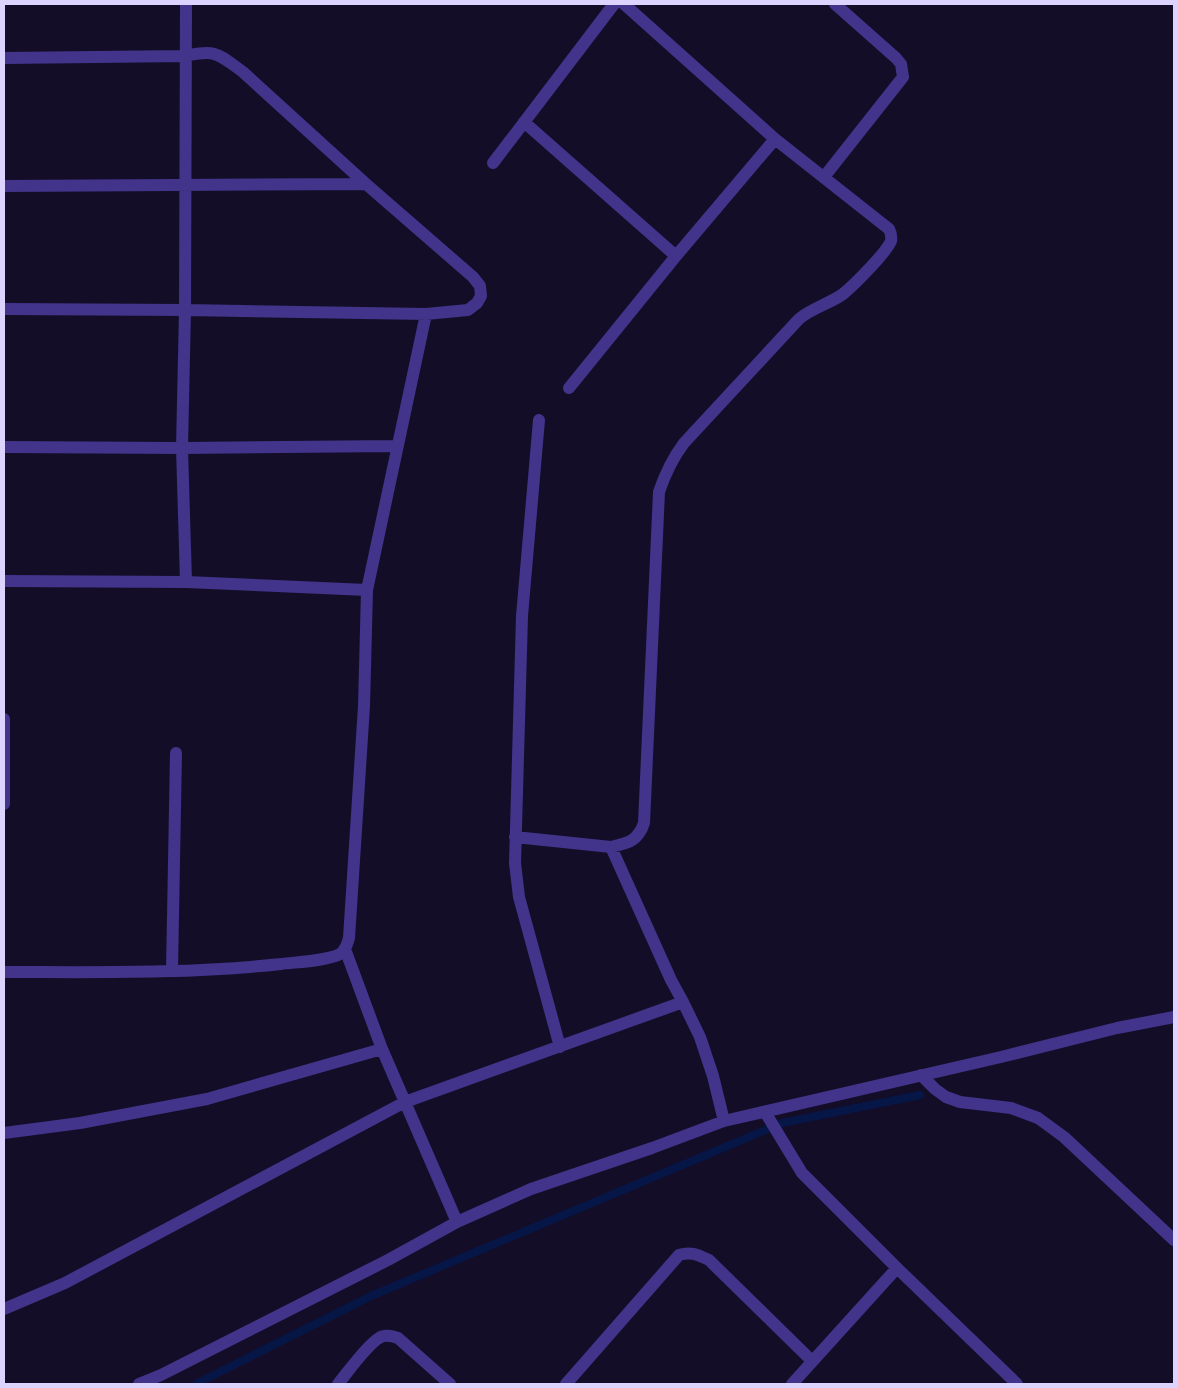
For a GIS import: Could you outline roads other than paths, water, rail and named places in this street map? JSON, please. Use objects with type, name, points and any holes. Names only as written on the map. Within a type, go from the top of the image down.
[{"type":"street","points":[[186,4],[185,310],[182,448],[186,582]]},
{"type":"street","points":[[493,163],[614,4]]},
{"type":"street","points":[[515,837],[611,847],[634,840],[640,834],[644,823],[659,492],[668,468],[684,443],[799,320],[851,288],[885,249],[891,239],[889,229],[775,139],[624,4]]},
{"type":"street","points":[[824,177],[904,77],[901,64],[896,58],[835,4]]},
{"type":"street","points":[[4,58],[185,56],[211,52],[221,56],[250,79],[466,271],[480,286],[480,296],[477,303],[468,310],[426,314],[4,309]]},
{"type":"street","points":[[524,122],[676,256]]},
{"type":"street","points":[[570,388],[676,256],[775,139]]},
{"type":"street","points":[[4,186],[366,184]]},
{"type":"street","points":[[4,972],[172,972],[236,969],[311,961],[336,955],[345,949],[349,938],[364,706],[366,590],[426,314]]},
{"type":"street","points":[[539,420],[522,616],[514,863],[519,897],[560,1047]]},
{"type":"street","points":[[4,447],[397,446]]},
{"type":"street","points":[[4,581],[186,582],[366,590]]},
{"type":"street","points":[[4,719],[4,804]]},
{"type":"street","points":[[172,972],[176,753]]},
{"type":"street","points":[[611,847],[670,980],[700,1037],[713,1076],[724,1121]]},
{"type":"street","points":[[345,949],[382,1049],[457,1222]]},
{"type":"street","points":[[4,1309],[65,1284],[405,1102],[683,1002]]},
{"type":"street","points":[[139,1384],[161,1375],[379,1265],[457,1222],[532,1189],[724,1121],[1001,1057],[1117,1028],[1174,1017]]},
{"type":"street","points":[[4,1133],[80,1123],[207,1099],[382,1049]]},
{"type":"street","points":[[922,1075],[935,1089],[946,1097],[960,1102],[1012,1108],[1038,1118],[1064,1137],[1174,1240]]},
{"type":"street","points":[[764,1112],[802,1173],[1016,1384]]},
{"type":"street","points":[[566,1384],[679,1255],[687,1252],[709,1260],[812,1360]]},
{"type":"street","points":[[792,1384],[897,1268]]},
{"type":"street","points":[[338,1384],[378,1338],[391,1336],[398,1338],[450,1384]]},
{"type":"waterway","points":[[196,1384],[371,1296],[782,1123],[920,1095]]}]
